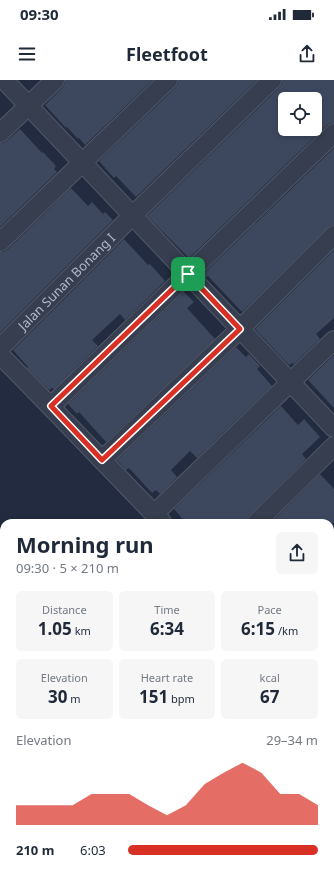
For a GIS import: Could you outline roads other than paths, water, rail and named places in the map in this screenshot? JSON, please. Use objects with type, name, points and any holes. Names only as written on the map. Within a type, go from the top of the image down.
[{"type":"street","points":[[4,80],[334,428]]},
{"type":"street","points":[[0,133],[55,80]]},
{"type":"street","points":[[0,242],[168,80]]},
{"type":"street","name":"Jalan Sunan Bonang I","points":[[0,348],[272,80]]},
{"type":"street","points":[[51,406],[334,133]]},
{"type":"street","points":[[102,460],[240,329],[334,234]]},
{"type":"street","points":[[0,355],[51,406],[158,519],[290,382],[334,340]]},
{"type":"street","points":[[260,519],[334,446]]}]
